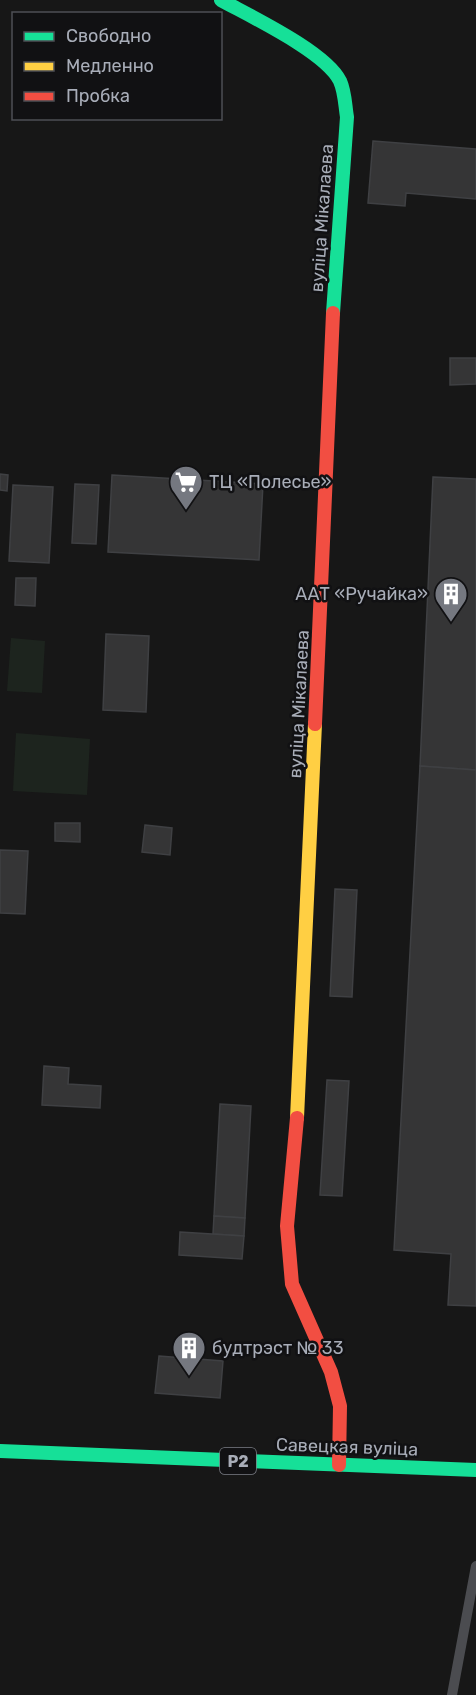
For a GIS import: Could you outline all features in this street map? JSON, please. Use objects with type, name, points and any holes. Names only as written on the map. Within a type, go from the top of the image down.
[{"type":"main road","name":"вуліца Мікалаева","points":[[221,0],[297,45],[338,76],[347,117],[333,318],[298,1092],[287,1226],[292,1284],[331,1372],[340,1406],[339,1465]]},
{"type":"main road","name":"Савецкая вуліца","points":[[0,1450],[476,1470]]},
{"type":"street","points":[[453,1695],[476,1566]]},
{"type":"shaded area","points":[[11,638],[45,641],[42,693],[7,691]]},
{"type":"shaded area","points":[[16,733],[90,739],[87,795],[13,791]]},
{"type":"building","points":[[373,141],[476,149],[476,199],[406,193],[405,206],[368,203]]},
{"type":"building","points":[[450,358],[476,358],[476,384],[450,385]]},
{"type":"building","points":[[0,474],[8,475],[7,491],[0,490]]},
{"type":"building","name":"ТЦ «Полесье»","points":[[112,475],[263,484],[259,560],[108,552]]},
{"type":"building","name":"ААТ «Ручайка»","points":[[433,477],[476,479],[476,770],[420,766]]},
{"type":"building","points":[[75,484],[99,485],[96,544],[72,543]]},
{"type":"building","points":[[13,485],[53,487],[49,563],[9,561]]},
{"type":"building","points":[[16,578],[36,578],[35,606],[15,605]]},
{"type":"building","points":[[106,634],[149,636],[146,712],[103,710]]},
{"type":"building","points":[[420,766],[476,770],[476,1306],[448,1305],[451,1254],[394,1250]]},
{"type":"building","points":[[55,823],[80,823],[80,842],[55,841]]},
{"type":"building","points":[[145,825],[172,828],[170,855],[142,852]]},
{"type":"building","points":[[0,850],[28,851],[25,914],[0,913]]},
{"type":"building","points":[[335,889],[357,890],[352,997],[330,996]]},
{"type":"building","points":[[44,1066],[69,1068],[68,1084],[101,1086],[100,1108],[42,1105]]},
{"type":"building","points":[[327,1080],[349,1081],[342,1196],[320,1195]]},
{"type":"building","points":[[220,1104],[251,1106],[245,1218],[214,1216]]},
{"type":"building","points":[[214,1216],[245,1218],[244,1236],[213,1234]]},
{"type":"building","points":[[180,1232],[244,1236],[242,1259],[179,1255]]},
{"type":"building","name":"будтрэст № 33","points":[[159,1356],[223,1361],[220,1398],[155,1393]]},
{"type":"traffic: fast","points":[[221,0],[268,25],[320,58],[342,85],[347,117],[333,313]]},
{"type":"traffic: fast","points":[[0,1451],[476,1470]]},
{"type":"traffic: slow","points":[[297,1118],[315,724]]},
{"type":"traffic: jam","points":[[315,724],[333,313]]},
{"type":"traffic: jam","points":[[297,1118],[287,1226],[292,1284],[331,1372],[340,1406],[339,1465]]},
{"type":"place","name":"ТЦ «Полесье»","points":[[186,511]]},
{"type":"place","name":"ААТ «Ручайка»","points":[[451,623]]},
{"type":"place","name":"будтрэст № 33","points":[[189,1377]]}]
